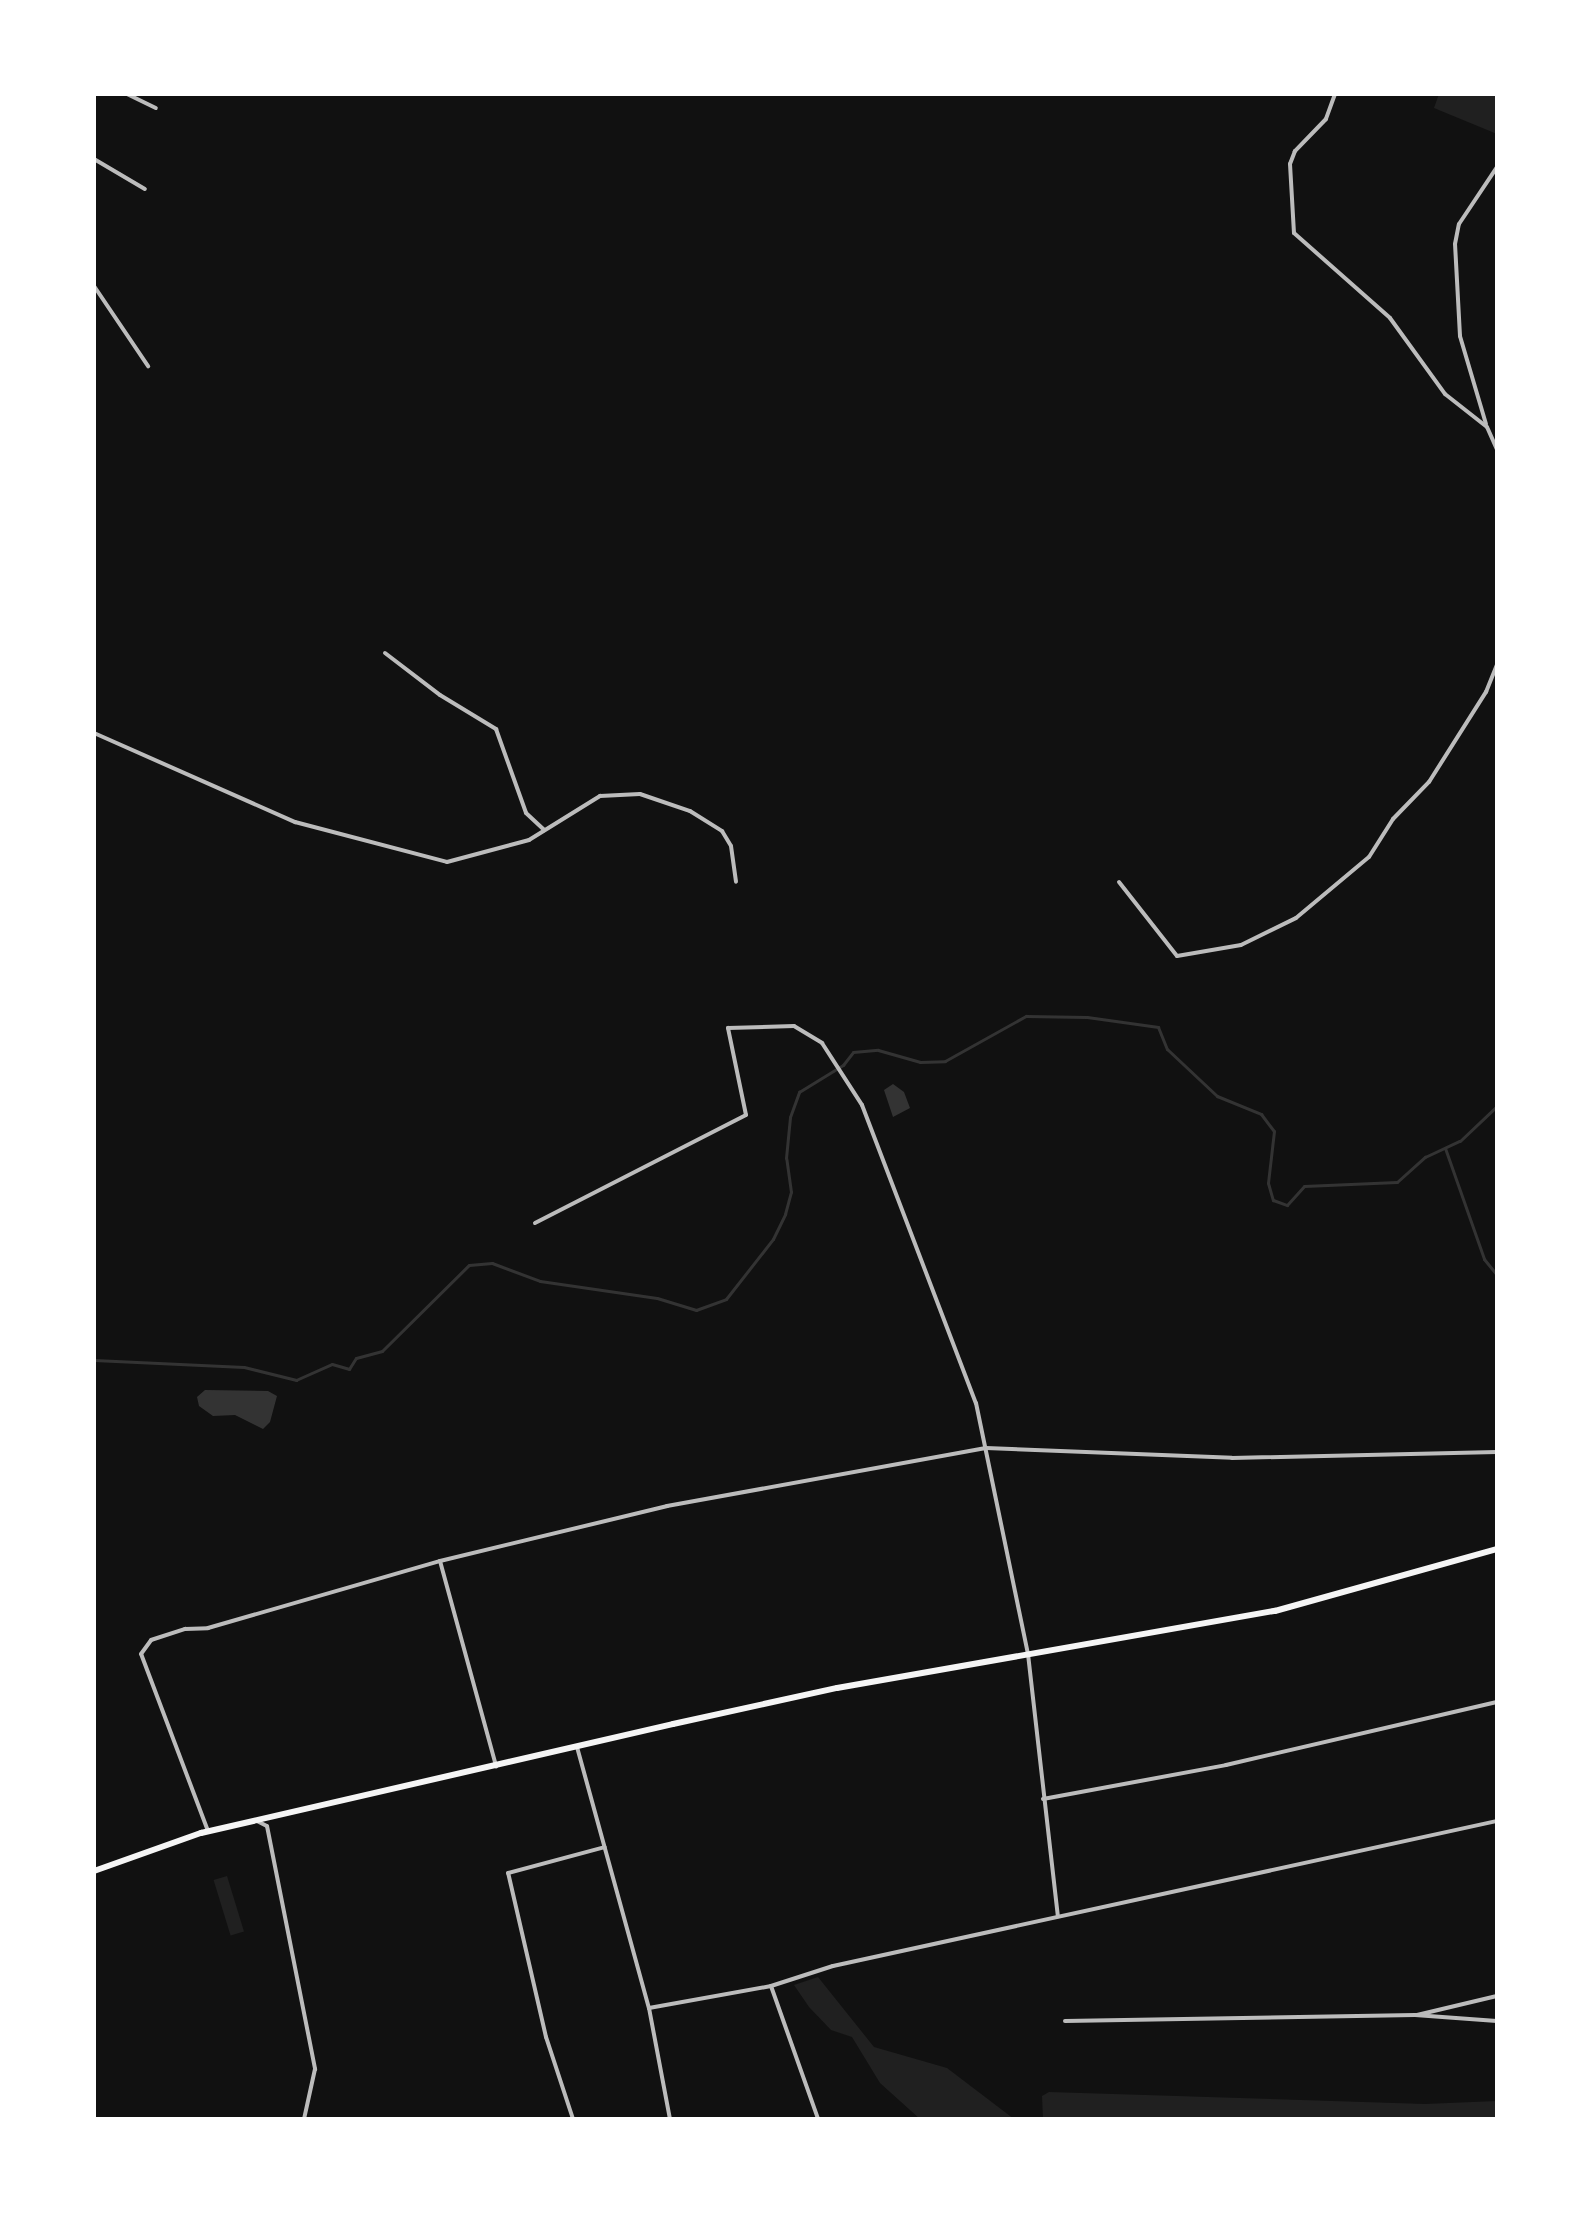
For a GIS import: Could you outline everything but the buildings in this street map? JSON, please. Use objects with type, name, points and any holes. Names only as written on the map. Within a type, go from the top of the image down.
[{"type":"main road","points":[[94,1871],[208,1831],[799,1696],[1275,1611],[1497,1549]]},
{"type":"street","points":[[127,94],[156,108]]},
{"type":"street","points":[[1335,94],[1326,119],[1295,151],[1290,164],[1294,233],[1390,318],[1455,406],[1487,427]]},
{"type":"street","points":[[94,159],[145,189]]},
{"type":"street","points":[[1497,167],[1459,224],[1455,244],[1460,336],[1487,427],[1497,449]]},
{"type":"street","points":[[94,286],[148,366]]},
{"type":"street","points":[[385,653],[440,695],[496,729],[526,813],[544,830]]},
{"type":"street","points":[[1119,882],[1177,956],[1241,945],[1296,918],[1369,857],[1393,819],[1429,782],[1486,692],[1497,665]]},
{"type":"street","points":[[94,733],[295,822],[441,861],[510,848],[600,796],[640,794],[690,811],[722,831],[731,846],[736,882]]},
{"type":"street","points":[[535,1223],[746,1115],[728,1028],[794,1026],[822,1043],[862,1105],[957,1343],[986,1448],[1028,1654],[1058,1916]]},
{"type":"street","points":[[208,1831],[141,1654],[151,1640],[163,1636],[222,1625],[440,1561],[667,1506],[986,1448],[1232,1458],[1497,1452]]},
{"type":"street","points":[[440,1561],[496,1766]]},
{"type":"street","points":[[1043,1799],[1256,1759],[1497,1702]]},
{"type":"street","points":[[577,1747],[649,2008],[670,2119]]},
{"type":"street","points":[[257,1820],[267,1826],[315,2069],[304,2119]]},
{"type":"street","points":[[649,2008],[771,1986],[833,1966],[1497,1821]]},
{"type":"street","points":[[573,2119],[546,2037],[508,1873],[605,1847]]},
{"type":"street","points":[[771,1986],[818,2119]]},
{"type":"street","points":[[1415,2015],[1497,1996]]},
{"type":"street","points":[[1065,2021],[1415,2015],[1497,2021]]},
{"type":"shaded area","points":[[1439,94],[1497,94],[1497,134],[1434,108]]},
{"type":"shaded area","points":[[893,1084],[904,1092],[910,1108],[893,1117],[884,1090]]},
{"type":"shaded area","points":[[205,1390],[268,1391],[277,1396],[270,1422],[263,1429],[235,1415],[213,1416],[199,1406],[197,1397]]},
{"type":"shaded area","points":[[227,1876],[244,1931],[231,1936],[214,1880]]},
{"type":"shaded area","points":[[818,1977],[874,2047],[947,2068],[1014,2119],[920,2119],[880,2083],[852,2037],[831,2030],[794,1985]]},
{"type":"shaded area","points":[[1049,2092],[1425,2104],[1497,2101],[1497,2119],[1043,2119],[1042,2096]]},
{"type":"waterway","points":[[94,1360],[244,1367],[296,1380],[332,1364],[349,1369],[356,1358],[382,1351],[469,1265],[492,1263],[540,1281],[657,1298],[696,1310],[726,1299],[773,1239],[785,1214],[791,1192],[786,1158],[790,1117],[799,1092],[843,1065],[853,1052],[878,1050],[920,1062],[945,1061],[1026,1016],[1087,1017],[1158,1027],[1167,1049],[1217,1096],[1261,1114],[1274,1131],[1268,1183],[1273,1200],[1287,1205],[1304,1186],[1397,1182],[1425,1157],[1460,1141],[1497,1106]]},
{"type":"waterway","points":[[1445,1148],[1484,1259],[1497,1275]]}]
